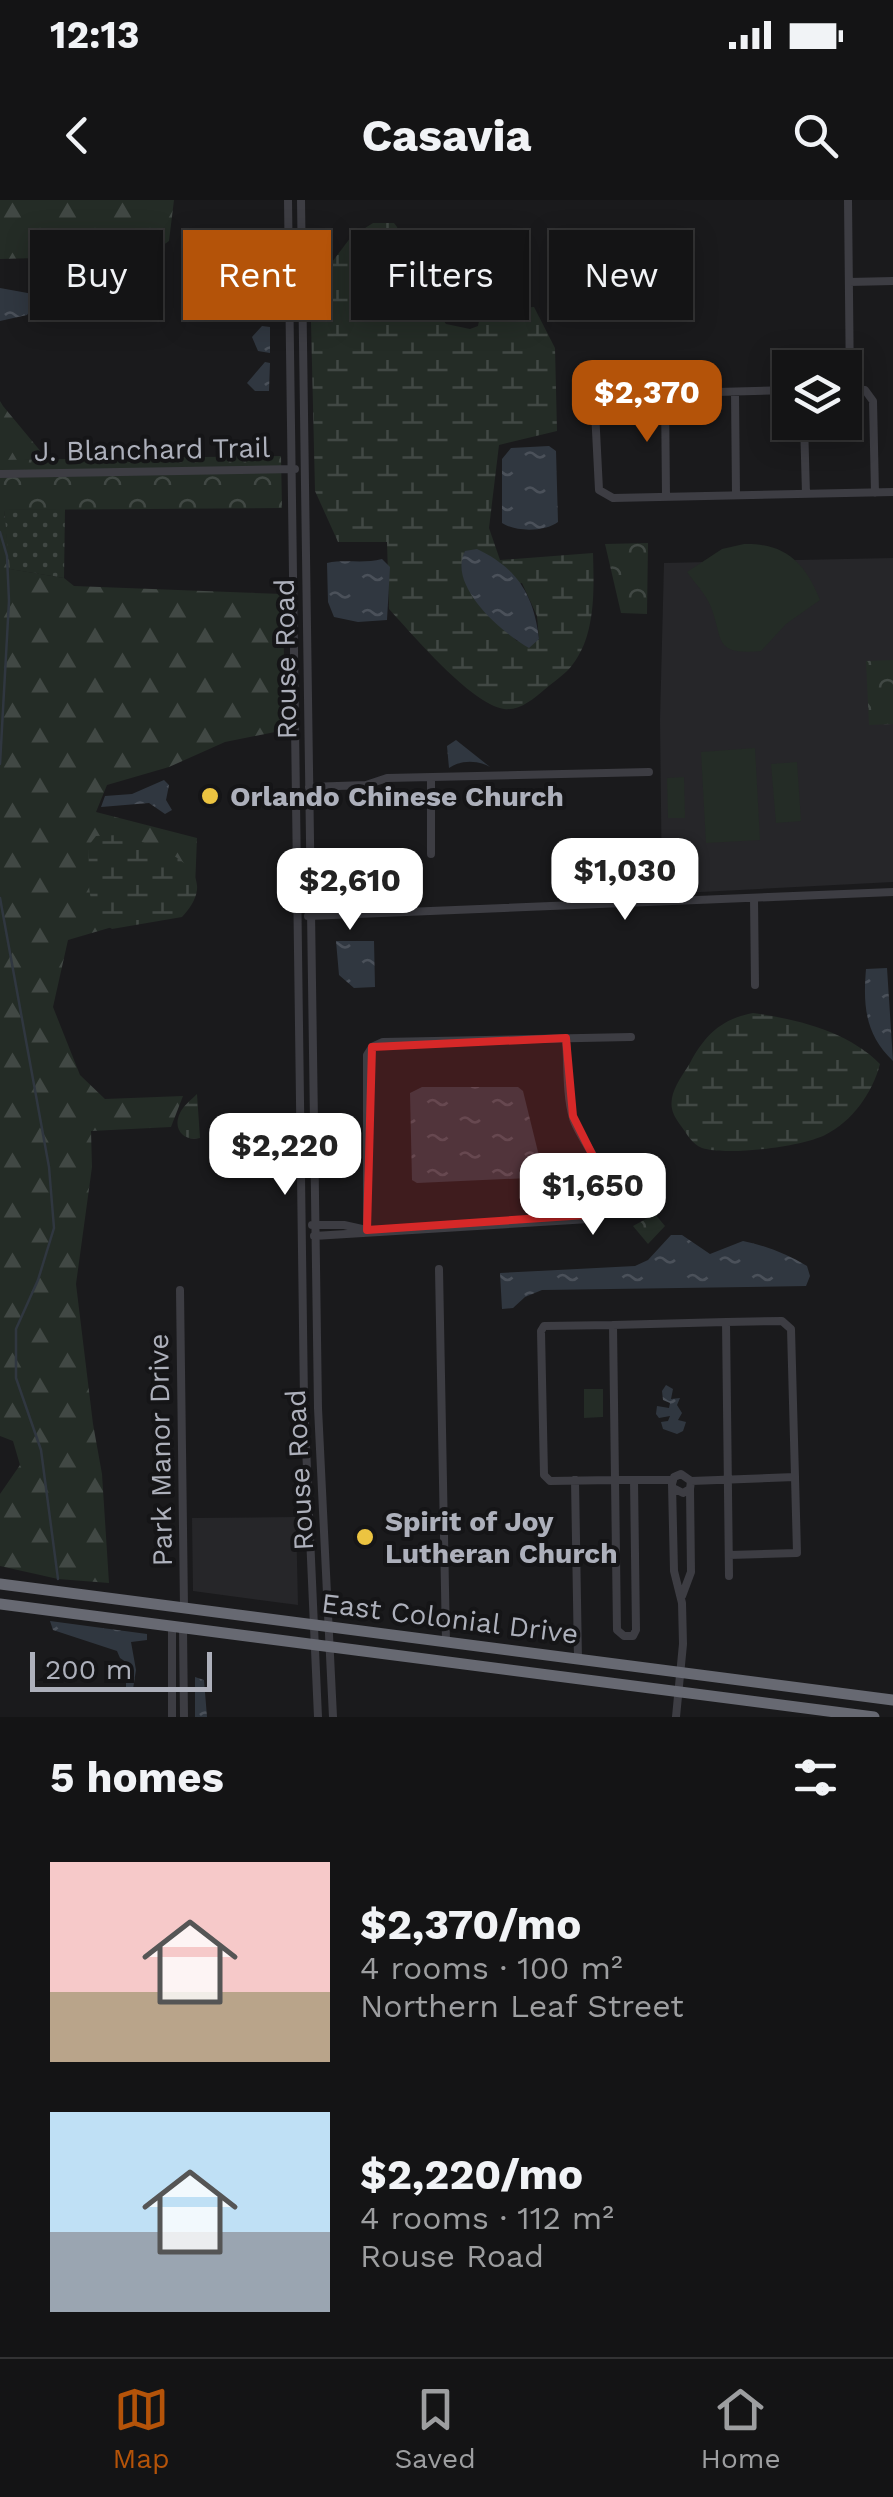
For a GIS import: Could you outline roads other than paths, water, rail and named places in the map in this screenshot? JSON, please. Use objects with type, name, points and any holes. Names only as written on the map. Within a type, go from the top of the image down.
[{"type":"highway","name":"East Colonial Drive","points":[[0,1584],[893,1700]]},
{"type":"highway","points":[[22,1607],[28,1598],[53,1591]]},
{"type":"highway","name":"East Colonial Drive","points":[[0,1604],[874,1717]]},
{"type":"street","name":"Rouse Road","points":[[288,200],[306,1453],[318,1717]]},
{"type":"street","name":"Rouse Road","points":[[301,200],[318,1424],[333,1717]]},
{"type":"street","points":[[848,200],[848,350]]},
{"type":"street","points":[[849,282],[893,281]]},
{"type":"street","points":[[862,390],[873,400],[875,492]]},
{"type":"street","points":[[772,391],[607,394],[598,400],[595,410],[596,477],[601,494],[613,498],[893,492]]},
{"type":"street","points":[[734,392],[736,495]]},
{"type":"street","points":[[664,393],[666,497]]},
{"type":"street","points":[[804,440],[806,494]]},
{"type":"street","name":"J. Blanchard Trail","points":[[0,474],[304,469]]},
{"type":"street","points":[[309,786],[366,786],[388,778],[648,772]]},
{"type":"street","points":[[431,778],[431,854]]},
{"type":"street","points":[[299,916],[893,892]]},
{"type":"street","points":[[754,899],[756,985]]},
{"type":"street","points":[[367,1230],[367,1055],[372,1047],[383,1042],[631,1037]]},
{"type":"street","points":[[304,1226],[316,1230],[367,1230],[590,1219],[601,1214],[609,1188],[572,1116],[566,1038]]},
{"type":"street","points":[[304,1236],[316,1230]]},
{"type":"street","points":[[439,1269],[446,1642]]},
{"type":"street","name":"Park Manor Drive","points":[[180,1290],[184,1608]]},
{"type":"street","points":[[726,1322],[730,1576]]},
{"type":"street","points":[[673,1484],[634,1480],[550,1481],[544,1474],[544,1326],[782,1322],[791,1329],[796,1553],[729,1555]]},
{"type":"street","points":[[613,1325],[617,1630],[624,1636],[633,1636],[636,1630],[634,1480]]},
{"type":"street","points":[[676,1717],[682,1596],[674,1571],[673,1484],[681,1474],[690,1485],[691,1572],[682,1596]]},
{"type":"street","points":[[673,1484],[679,1493],[690,1485],[728,1479],[795,1478]]},
{"type":"street","points":[[575,1480],[578,1660]]},
{"type":"street","points":[[172,1717],[178,1627]]},
{"type":"street","points":[[178,1627],[184,1717]]},
{"type":"water","points":[[0,288],[30,293],[27,315],[0,321]]},
{"type":"water","points":[[262,326],[270,327],[270,353],[258,351],[252,337]]},
{"type":"water","points":[[265,362],[270,363],[269,391],[255,391],[247,383]]},
{"type":"water","points":[[549,446],[556,451],[558,522],[530,530],[502,523],[502,459],[511,448]]},
{"type":"water","points":[[477,549],[513,574],[528,596],[539,639],[529,648],[492,620],[470,593],[461,565],[465,551]]},
{"type":"water","points":[[382,559],[390,567],[387,620],[358,622],[334,617],[328,602],[327,563]]},
{"type":"water","points":[[456,740],[490,767],[469,762],[449,768],[447,746]]},
{"type":"water","points":[[164,780],[169,785],[166,800],[172,810],[165,814],[149,803],[101,807],[105,796],[132,794]]},
{"type":"water","points":[[336,941],[374,941],[375,987],[354,988],[339,975]]},
{"type":"water","points":[[887,968],[893,1061],[871,1030],[865,995],[866,969]]},
{"type":"water","points":[[422,1087],[518,1087],[523,1091],[538,1152],[551,1177],[417,1183],[412,1180],[410,1093]]},
{"type":"water","points":[[671,1235],[682,1235],[710,1254],[743,1241],[760,1245],[807,1266],[810,1276],[806,1286],[542,1290],[525,1297],[513,1308],[502,1309],[500,1273],[635,1266],[648,1260]]},
{"type":"water","points":[[666,1385],[673,1389],[671,1399],[680,1398],[677,1405],[682,1413],[678,1420],[686,1422],[677,1434],[663,1429],[661,1422],[668,1421],[670,1416],[659,1418],[656,1414],[657,1406],[669,1408],[670,1403],[663,1400]]},
{"type":"water","points":[[50,1621],[147,1634],[147,1640],[131,1642],[136,1670],[133,1689],[126,1690],[126,1662],[117,1651],[53,1630]]},
{"type":"water","points":[[195,1677],[204,1680],[207,1717],[195,1717]]},
{"type":"waterway","points":[[0,532],[7,556],[9,601],[0,764]]},
{"type":"waterway","points":[[0,898],[49,1167],[54,1228],[38,1280],[16,1329],[16,1378],[41,1450],[58,1579]]},
{"type":"place","name":"Orlando Chinese Church","points":[[210,796]]},
{"type":"place","name":"Spirit of Joy Lutheran Church","points":[[365,1537]]}]
